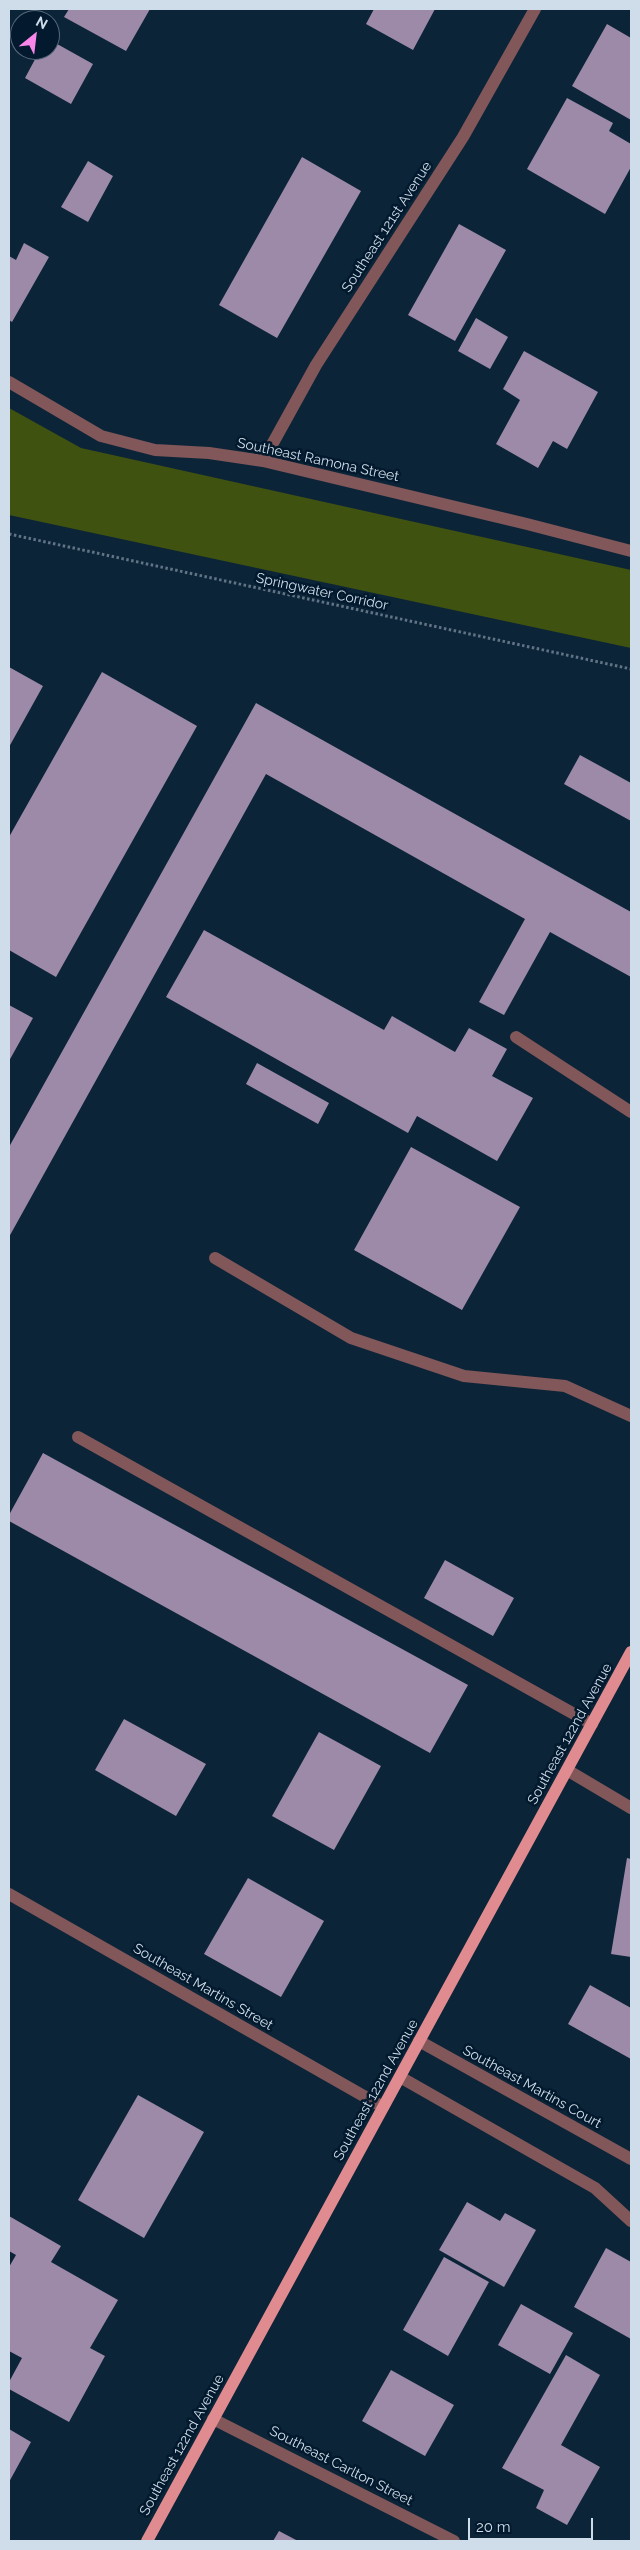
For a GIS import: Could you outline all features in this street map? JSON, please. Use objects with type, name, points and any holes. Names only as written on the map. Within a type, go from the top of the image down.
[{"type":"main road","name":"Southeast 122nd Avenue","points":[[146,2541],[631,1652]]},
{"type":"street","name":"Southeast 121st Avenue","points":[[263,461],[316,364],[463,137],[535,9]]},
{"type":"street","name":"Southeast Ramona Street","points":[[9,382],[100,436],[155,450],[209,453],[263,461],[527,524],[631,551]]},
{"type":"street","points":[[516,1038],[631,1112]]},
{"type":"street","points":[[215,1258],[351,1338],[464,1376],[565,1386],[631,1416]]},
{"type":"street","points":[[78,1437],[592,1724]]},
{"type":"street","points":[[567,1770],[631,1808]]},
{"type":"street","name":"Southeast Martins Street","points":[[9,1894],[383,2107]]},
{"type":"street","name":"Southeast Martins Court","points":[[419,2042],[631,2159]]},
{"type":"street","points":[[400,2077],[595,2188],[631,2222]]},
{"type":"street","name":"Southeast Carlton Street","points":[[213,2419],[454,2541]]},
{"type":"path","name":"Springwater Corridor","points":[[9,534],[631,669]]},
{"type":"green space","points":[[9,408],[81,448],[631,570],[631,648],[9,515]]},
{"type":"building","points":[[69,9],[150,9],[126,51],[64,17]]},
{"type":"building","points":[[374,9],[435,9],[413,50],[366,24]]},
{"type":"building","points":[[607,24],[631,38],[631,120],[572,86]]},
{"type":"building","points":[[60,46],[93,64],[71,104],[25,78],[35,60],[60,60]]},
{"type":"building","points":[[567,98],[613,123],[609,131],[631,144],[631,167],[605,214],[527,169]]},
{"type":"building","points":[[302,157],[361,191],[277,338],[219,305]]},
{"type":"building","points":[[88,161],[113,176],[88,222],[61,207]]},
{"type":"building","points":[[459,224],[506,250],[455,341],[408,315]]},
{"type":"building","points":[[24,243],[49,257],[12,322],[9,320],[9,256],[16,260]]},
{"type":"building","points":[[476,318],[508,337],[490,369],[458,351]]},
{"type":"building","points":[[524,351],[598,392],[567,449],[553,441],[538,468],[496,444],[520,400],[503,389]]},
{"type":"building","points":[[9,667],[43,686],[9,747]]},
{"type":"building","points":[[102,672],[197,726],[56,977],[9,950],[9,837]]},
{"type":"building","points":[[256,703],[631,912],[631,977],[550,932],[504,1015],[479,1002],[525,919],[266,774],[9,1237],[9,1147]]},
{"type":"building","points":[[580,755],[631,783],[631,821],[564,784]]},
{"type":"building","points":[[204,930],[384,1030],[392,1016],[455,1052],[469,1028],[507,1049],[492,1076],[533,1098],[497,1161],[417,1116],[408,1133],[166,997]]},
{"type":"building","points":[[9,1005],[33,1018],[9,1061]]},
{"type":"building","points":[[257,1063],[329,1103],[318,1124],[246,1084]]},
{"type":"building","points":[[411,1147],[520,1207],[462,1310],[354,1250]]},
{"type":"building","points":[[43,1453],[468,1685],[430,1753],[9,1521],[9,1515]]},
{"type":"building","points":[[445,1560],[514,1598],[493,1636],[424,1598]]},
{"type":"building","points":[[124,1719],[206,1764],[176,1816],[95,1770]]},
{"type":"building","points":[[319,1732],[381,1766],[334,1850],[272,1816]]},
{"type":"building","points":[[627,1858],[631,1859],[631,1957],[611,1954]]},
{"type":"building","points":[[248,1878],[324,1921],[281,1997],[204,1954]]},
{"type":"building","points":[[590,1985],[631,2008],[631,2059],[568,2024]]},
{"type":"building","points":[[138,2095],[204,2132],[144,2238],[78,2200]]},
{"type":"building","points":[[467,2202],[500,2221],[505,2213],[536,2230],[504,2287],[439,2250]]},
{"type":"building","points":[[9,2216],[61,2246],[51,2262],[118,2300],[90,2348],[105,2356],[69,2422],[9,2389],[9,2382],[22,2358],[9,2351],[9,2267],[16,2255],[9,2251]]},
{"type":"building","points":[[606,2248],[631,2262],[631,2339],[574,2307]]},
{"type":"building","points":[[444,2257],[489,2282],[448,2356],[403,2330]]},
{"type":"building","points":[[521,2304],[573,2333],[550,2374],[498,2345]]},
{"type":"building","points":[[566,2355],[600,2375],[561,2445],[600,2467],[567,2525],[536,2508],[544,2490],[502,2468]]},
{"type":"building","points":[[391,2370],[454,2405],[425,2456],[362,2421]]},
{"type":"building","points":[[9,2429],[31,2442],[9,2482]]},
{"type":"building","points":[[279,2531],[298,2541],[273,2541]]}]
